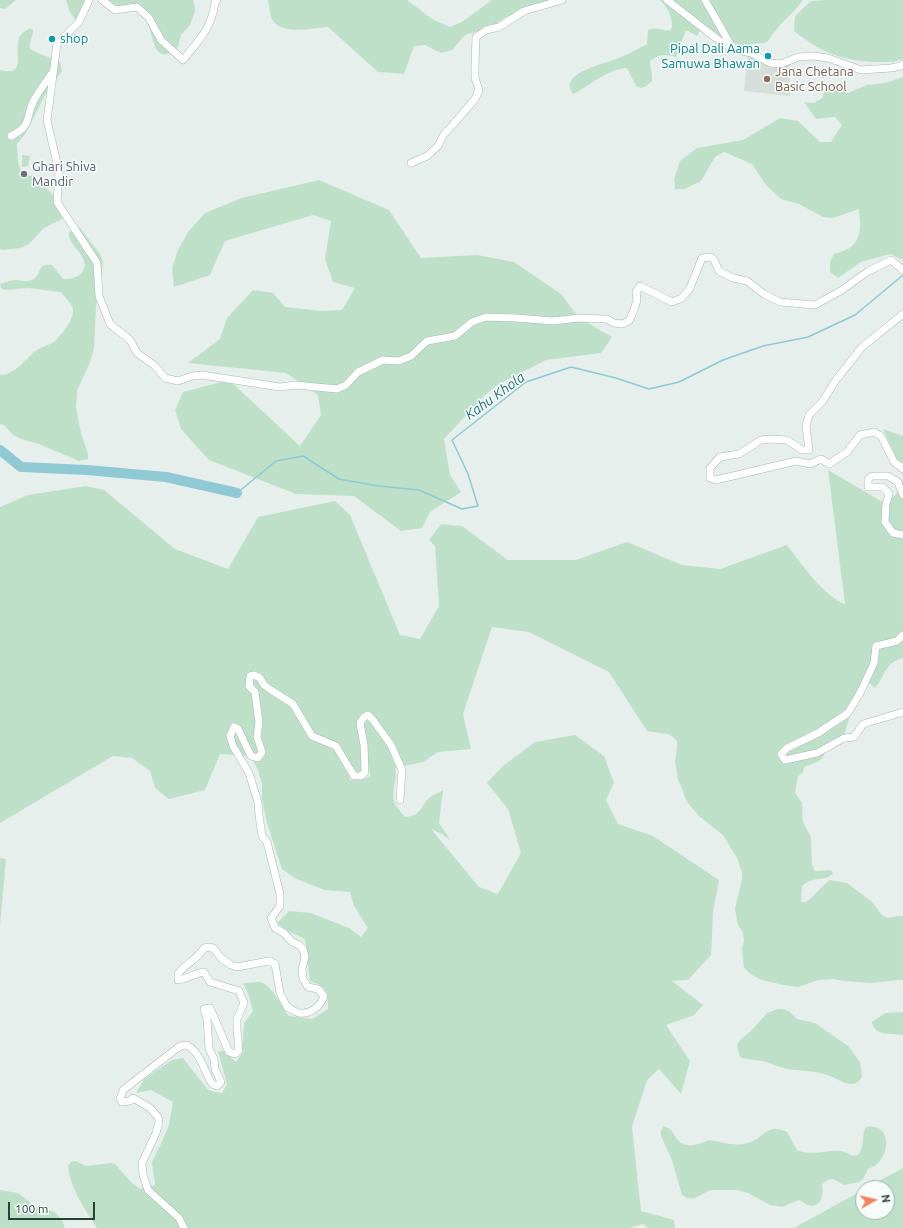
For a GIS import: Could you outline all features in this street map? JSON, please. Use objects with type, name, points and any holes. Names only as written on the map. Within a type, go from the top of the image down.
[{"type":"street","points":[[89,0],[79,22],[57,44],[47,120],[59,172],[57,202],[97,263],[99,296],[110,324],[130,340],[137,353],[154,365],[165,378],[178,381],[192,376],[202,375],[280,387],[295,385],[337,389],[346,385],[358,372],[383,360],[399,361],[411,356],[427,341],[455,336],[472,322],[486,317],[553,321],[579,318],[607,318],[614,323],[622,324],[629,321],[637,300],[636,292],[640,286],[672,302],[682,298],[690,288],[702,258],[707,257],[711,257],[714,260],[719,271],[733,278],[747,281],[764,294],[780,302],[815,304],[842,290],[867,272],[891,260],[903,270]]},
{"type":"street","points":[[102,0],[115,10],[137,7],[149,18],[161,40],[183,60],[202,39],[214,15],[217,0]]},
{"type":"street","points":[[411,163],[427,156],[438,146],[444,134],[475,99],[479,90],[475,78],[474,66],[476,37],[486,30],[499,27],[524,11],[562,0]]},
{"type":"street","points":[[667,0],[721,42],[751,53],[770,63],[780,64],[798,57],[814,56],[828,58],[861,70],[891,68],[901,66],[903,64]]},
{"type":"street","points":[[705,0],[734,48]]},
{"type":"street","points":[[11,136],[21,131],[29,118],[33,101],[54,71]]},
{"type":"street","points":[[903,314],[862,347],[836,380],[822,402],[809,415],[806,426],[809,450],[802,450],[787,440],[761,440],[739,454],[720,458],[710,468],[710,478],[716,480],[796,461],[810,464],[821,459],[829,464],[847,452],[860,435],[874,432],[881,436],[894,462],[903,469]]},
{"type":"street","points":[[903,495],[898,482],[888,476],[872,476],[868,480],[868,487],[883,487],[889,494],[886,504],[885,522],[893,533],[903,535]]},
{"type":"street","points":[[903,635],[897,641],[876,646],[874,663],[861,691],[848,713],[818,733],[787,748],[781,754],[785,760],[817,753],[844,738],[854,737],[863,724],[903,712]]},
{"type":"street","points":[[184,1228],[179,1218],[148,1190],[143,1175],[142,1163],[156,1133],[159,1122],[158,1117],[150,1108],[133,1098],[130,1102],[122,1102],[120,1099],[120,1094],[141,1075],[180,1046],[187,1045],[191,1047],[197,1055],[212,1084],[217,1086],[221,1082],[214,1059],[209,1049],[207,1020],[204,1009],[210,1008],[229,1052],[235,1054],[239,1050],[237,1019],[244,1003],[239,991],[210,982],[204,972],[196,973],[184,979],[178,980],[178,974],[184,967],[200,955],[204,948],[209,947],[213,948],[222,959],[237,967],[269,961],[275,964],[280,993],[287,1007],[300,1013],[311,1012],[322,1002],[324,996],[318,989],[308,987],[303,979],[302,969],[305,957],[303,949],[299,945],[292,942],[284,933],[275,928],[271,918],[280,906],[280,894],[267,842],[262,836],[258,802],[249,773],[232,746],[230,736],[234,728],[238,729],[251,756],[258,758],[262,752],[257,737],[258,716],[255,692],[249,686],[250,676],[254,675],[260,678],[270,690],[293,704],[312,736],[336,746],[354,776],[361,776],[365,772],[364,745],[360,723],[364,717],[368,715],[391,745],[402,770],[402,789],[400,800]]},
{"type":"shaded area","name":"Jana Chetana Basic School","points":[[748,54],[760,59],[789,64],[790,96],[744,91]]},
{"type":"green space","points":[[0,0],[16,0],[5,9],[0,8]]},
{"type":"green space","points":[[66,0],[89,0],[79,17],[75,19],[70,12]]},
{"type":"green space","points":[[109,0],[193,0],[195,11],[190,25],[181,35],[178,47],[167,54],[162,54],[158,51],[155,45],[148,23],[142,13],[112,4]]},
{"type":"green space","points":[[268,0],[407,0],[432,19],[450,27],[462,22],[492,0],[552,0],[504,18],[492,27],[465,35],[452,50],[441,53],[425,45],[414,46],[404,74],[378,72],[328,27],[297,30],[282,28],[272,19]]},
{"type":"green space","points":[[660,0],[803,0],[779,26],[768,41],[764,43],[750,44],[748,49],[722,37],[700,31],[697,36],[686,30],[676,57],[663,55],[650,61],[652,81],[645,87],[641,88],[636,86],[627,68],[613,71],[573,94],[570,84],[571,80],[577,75],[588,69],[624,56],[647,44],[648,30],[671,30],[672,23],[670,14]]},
{"type":"green space","points":[[903,0],[903,59],[893,62],[852,60],[822,50],[794,31],[795,16],[811,1]]},
{"type":"green space","points":[[30,28],[33,30],[30,49],[60,62],[62,71],[45,95],[26,133],[17,144],[18,162],[21,171],[39,180],[66,209],[66,213],[64,218],[44,228],[29,244],[20,248],[2,250],[0,249],[0,70],[14,70],[17,66],[18,42],[20,36]]},
{"type":"green space","points":[[903,77],[903,260],[890,254],[861,262],[838,278],[830,272],[830,262],[834,254],[844,251],[856,242],[860,229],[859,209],[833,218],[823,217],[799,204],[781,199],[766,185],[752,164],[724,152],[715,157],[701,181],[684,189],[675,189],[674,179],[680,161],[697,148],[743,140],[780,118],[798,121],[820,142],[831,142],[842,125],[835,117],[816,119],[804,102],[814,103],[822,98],[825,89],[835,87],[848,93],[867,85],[886,83]]},
{"type":"green space","points":[[22,155],[30,156],[28,166],[22,167]]},
{"type":"green space","points":[[319,180],[389,210],[421,258],[477,255],[514,262],[561,294],[579,318],[612,337],[601,353],[546,360],[497,385],[483,397],[444,439],[450,475],[461,492],[430,512],[422,528],[401,531],[354,496],[296,494],[209,460],[181,429],[175,410],[183,392],[229,380],[300,446],[321,415],[318,395],[286,373],[188,363],[220,339],[227,318],[253,290],[273,293],[285,307],[323,311],[342,310],[355,288],[333,282],[325,259],[331,221],[313,215],[225,241],[210,275],[174,287],[172,268],[178,250],[188,232],[205,213],[242,198]]},
{"type":"green space","points":[[77,227],[80,228],[100,254],[103,262],[96,306],[94,349],[77,391],[76,407],[81,433],[88,454],[88,459],[79,461],[39,444],[21,439],[13,435],[4,425],[0,424],[0,374],[4,375],[13,371],[35,351],[55,341],[71,320],[73,310],[72,306],[60,292],[29,288],[6,290],[1,288],[0,284],[13,280],[27,281],[34,279],[44,265],[52,265],[63,279],[73,278],[81,274],[85,267],[84,260],[71,242],[69,236],[70,231]]},
{"type":"green space","points":[[883,429],[903,436],[903,463],[897,459]]},
{"type":"green space","points":[[828,470],[886,504],[903,487],[903,658],[897,660],[889,666],[875,688],[867,681],[856,702],[845,731],[844,738],[825,749],[825,753],[821,759],[804,767],[803,772],[798,776],[795,793],[802,803],[803,822],[811,837],[812,865],[815,871],[831,870],[833,874],[826,878],[815,879],[802,886],[801,902],[806,902],[809,900],[830,880],[847,883],[871,901],[882,915],[888,918],[903,916],[903,980],[870,983],[833,979],[818,980],[798,987],[762,980],[747,971],[744,967],[743,960],[743,933],[738,925],[735,909],[742,873],[737,858],[723,835],[699,816],[687,802],[678,779],[675,762],[677,741],[668,734],[647,731],[609,672],[529,632],[492,627],[463,714],[471,749],[438,752],[423,762],[395,768],[396,777],[393,795],[394,800],[395,804],[405,817],[417,813],[429,798],[443,790],[439,823],[451,841],[442,834],[431,829],[479,887],[498,894],[521,853],[508,809],[487,783],[503,766],[535,742],[575,735],[604,756],[614,783],[606,800],[618,824],[653,836],[719,880],[713,912],[711,955],[688,980],[672,981],[703,1005],[694,1015],[666,1025],[690,1061],[681,1094],[659,1069],[647,1080],[632,1127],[641,1211],[674,1220],[675,1228],[648,1228],[643,1224],[629,1228],[97,1228],[75,1191],[68,1166],[71,1162],[76,1161],[86,1166],[111,1163],[115,1164],[132,1183],[140,1189],[155,1185],[152,1162],[169,1125],[173,1102],[151,1090],[136,1093],[144,1079],[172,1060],[183,1058],[208,1090],[222,1093],[227,1084],[218,1051],[224,1051],[236,1062],[242,1053],[244,1023],[253,1011],[249,996],[243,983],[259,982],[267,985],[289,1016],[312,1019],[328,1009],[327,994],[320,985],[310,981],[305,939],[288,931],[277,923],[289,911],[311,913],[349,928],[361,937],[368,928],[354,906],[350,892],[325,890],[296,879],[282,869],[267,823],[262,799],[262,784],[258,770],[251,756],[220,754],[205,790],[169,799],[155,788],[150,771],[132,758],[113,756],[0,823],[0,507],[28,495],[86,486],[104,490],[175,549],[228,569],[258,517],[335,501],[350,515],[400,635],[420,639],[439,606],[435,546],[429,540],[441,524],[462,526],[508,560],[576,560],[627,542],[682,565],[720,569],[787,545],[821,587],[837,600],[845,604]],"holes":[[[370,772],[370,776],[362,780],[350,780],[349,777]]]},
{"type":"green space","points":[[0,858],[6,859],[0,925]]},
{"type":"green space","points":[[778,1009],[789,1011],[797,1019],[815,1023],[848,1046],[860,1062],[862,1077],[859,1081],[849,1084],[822,1073],[787,1069],[740,1057],[737,1046],[739,1041],[753,1029],[767,1013]]},
{"type":"green space","points":[[903,1012],[903,1035],[880,1032],[873,1027],[872,1022],[885,1013]]},
{"type":"green space","points":[[663,1126],[667,1127],[682,1143],[689,1145],[709,1140],[743,1144],[754,1141],[770,1130],[780,1129],[787,1132],[797,1150],[803,1152],[814,1153],[841,1151],[851,1155],[858,1155],[862,1149],[866,1127],[874,1127],[883,1133],[886,1138],[886,1144],[883,1157],[879,1162],[868,1169],[862,1180],[855,1180],[855,1183],[844,1185],[833,1179],[828,1180],[822,1184],[822,1196],[816,1205],[808,1205],[799,1200],[782,1207],[770,1205],[748,1193],[737,1190],[710,1190],[693,1199],[682,1195],[672,1160],[661,1136]]},
{"type":"green space","points":[[903,1168],[903,1228],[794,1228],[855,1194],[855,1220],[895,1220],[895,1180],[881,1180]]},
{"type":"green space","points":[[0,1190],[18,1193],[40,1210],[50,1210],[54,1212],[61,1218],[65,1228],[0,1228]]},
{"type":"waterway","name":"Kahu Khola","points":[[237,493],[276,461],[303,456],[339,479],[378,486],[419,490],[462,509],[478,506],[468,474],[452,440],[526,382],[571,367],[616,378],[649,389],[679,382],[723,360],[763,346],[808,337],[855,315],[903,275]]},
{"type":"waterway","points":[[0,450],[21,467],[87,470],[166,477],[237,493]]},
{"type":"place","name":"shop","points":[[52,39]]},
{"type":"place","name":"Pipal Dali Aama Samuwa Bhawan","points":[[768,56]]},
{"type":"place","name":"Jana Chetana Basic School","points":[[767,79]]},
{"type":"place","name":"Ghari Shiva Mandir","points":[[24,174]]}]
